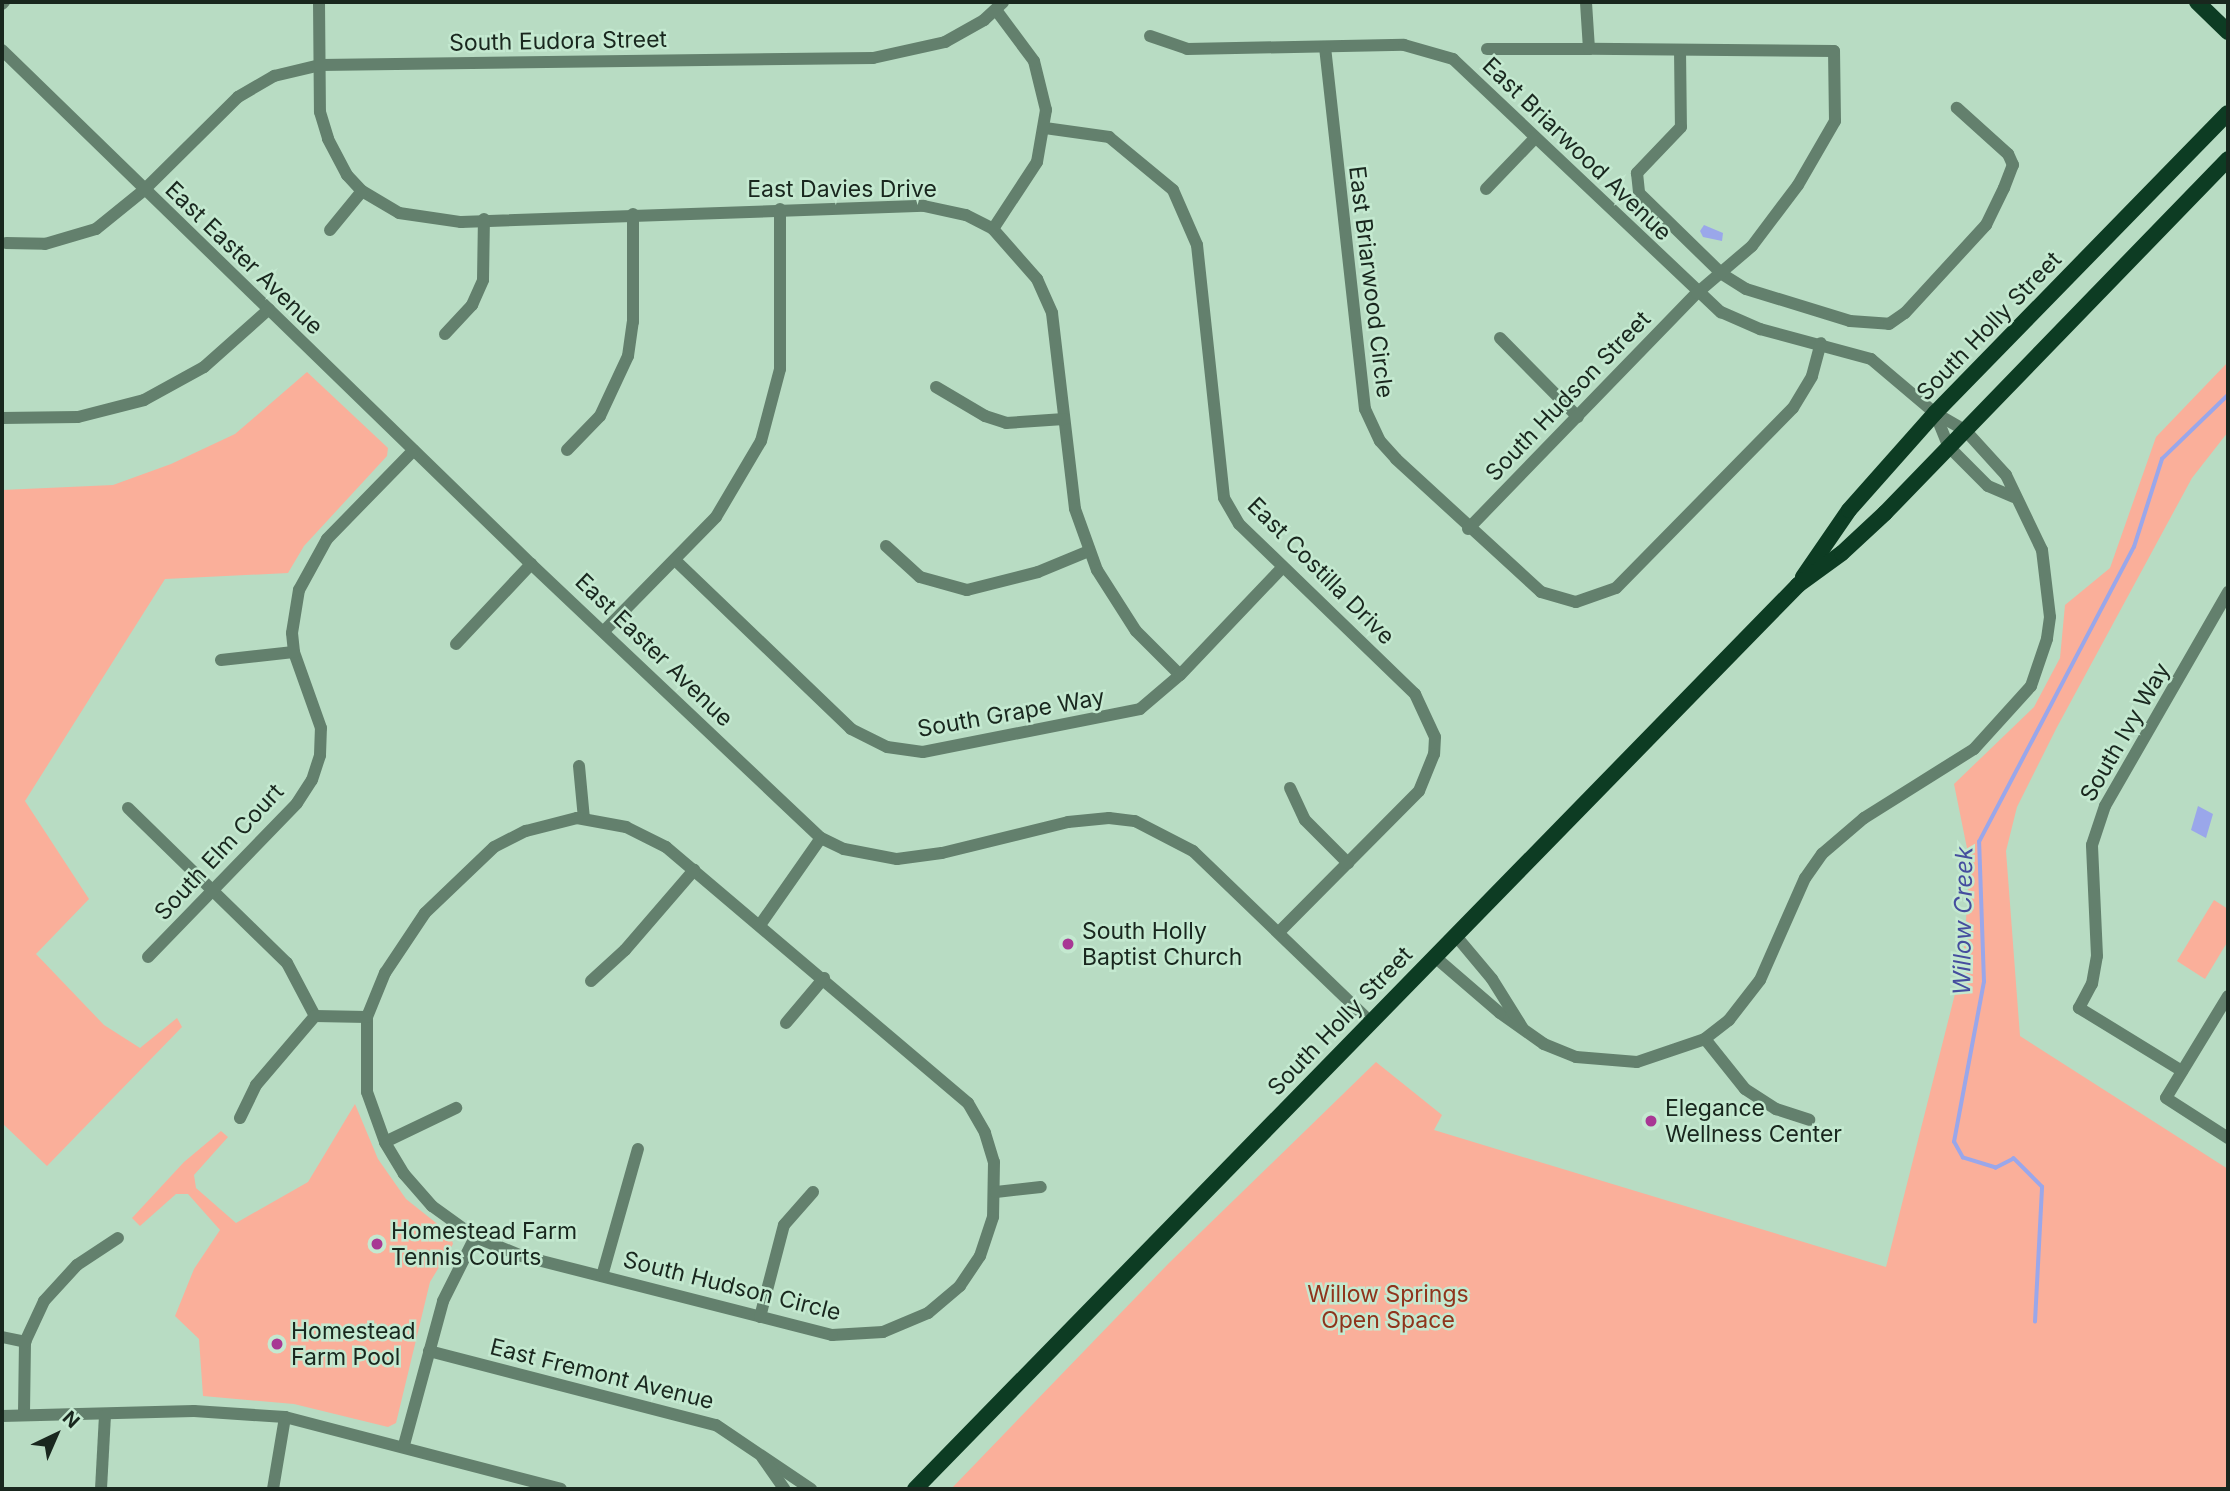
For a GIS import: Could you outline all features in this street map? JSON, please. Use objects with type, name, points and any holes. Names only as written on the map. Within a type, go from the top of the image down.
[{"type":"main road","points":[[2197,2],[2228,32]]},
{"type":"main road","name":"South Holly Street","points":[[915,1489],[1798,585],[1850,510],[1936,413],[2228,113]]},
{"type":"main road","name":"South Holly Street","points":[[1798,585],[1842,553],[2228,159]]},
{"type":"street","name":"East Davies Drive","points":[[319,2],[320,112],[328,139],[347,175],[362,191],[381,204],[418,219],[924,206],[966,215],[993,229],[1037,279],[1052,313],[1075,509],[1089,551],[1114,602],[1180,675]]},
{"type":"street","points":[[1586,2],[1589,50]]},
{"type":"street","name":"South Eudora Street","points":[[6,243],[45,243],[77,236],[114,216],[238,97],[274,76],[320,65],[873,58],[914,53],[945,42],[1000,6]]},
{"type":"street","points":[[993,229],[1029,178],[1045,128],[1042,82],[1034,61],[1000,6]]},
{"type":"street","name":"East Briarwood Avenue","points":[[1150,36],[1187,49],[1404,45],[1440,53],[1460,66],[1697,293],[1741,323],[1871,359],[1936,413],[1965,430],[2006,475],[2014,497],[2042,550],[2049,588],[2048,639],[2031,686],[1974,748],[1864,818],[1822,854],[1805,878],[1760,980],[1729,1020],[1705,1039],[1660,1058],[1599,1062],[1563,1053],[1524,1030],[1435,957]]},
{"type":"street","name":"East Briarwood Circle","points":[[1325,47],[1365,409],[1380,441],[1524,582],[1557,601],[1576,602],[1616,588],[1793,408],[1812,376],[1821,343]]},
{"type":"street","points":[[1487,49],[1680,50],[1681,127],[1637,173],[1640,192],[1722,274],[1746,289],[1850,321],[1889,324],[1986,225],[2013,165],[2008,154],[1957,108]]},
{"type":"street","name":"East Easter Avenue","points":[[2,50],[143,191],[821,838],[844,849],[897,859],[942,853],[1068,822],[1109,818],[1135,821],[1178,840],[1279,932],[1371,1022]]},
{"type":"street","name":"South Hudson Street","points":[[1468,529],[1697,293],[1752,246],[1798,185],[1835,121],[1834,51],[1680,50]]},
{"type":"street","name":"East Costilla Drive","points":[[1045,128],[1092,132],[1121,143],[1162,177],[1184,208],[1197,245],[1220,485],[1239,524],[1415,694],[1434,737],[1434,754],[1419,791],[1279,932]]},
{"type":"street","points":[[1486,188],[1535,138]]},
{"type":"street","points":[[330,230],[362,191]]},
{"type":"street","points":[[606,631],[675,560],[736,489],[770,418],[782,339],[780,209]]},
{"type":"street","points":[[567,450],[600,416],[628,356],[633,321],[633,214]]},
{"type":"street","points":[[445,334],[468,312],[483,280],[484,219]]},
{"type":"street","points":[[2,418],[78,417],[144,400],[204,367],[269,310]]},
{"type":"street","points":[[1500,338],[1578,417]]},
{"type":"street","points":[[936,387],[985,416],[1006,423],[1064,419]]},
{"type":"street","points":[[1936,413],[1948,447],[1988,486],[2014,497]]},
{"type":"street","name":"South Elm Court","points":[[148,957],[297,803],[317,769],[321,729],[294,652],[295,602],[314,556],[414,450]]},
{"type":"street","points":[[886,546],[920,578],[967,590],[1038,572],[1089,551]]},
{"type":"street","name":"South Grape Way","points":[[675,560],[851,729],[896,749],[941,751],[1058,722],[1124,715],[1153,701],[1283,567]]},
{"type":"street","points":[[456,644],[531,564]]},
{"type":"street","name":"South Ivy Way","points":[[2182,1071],[2079,1008],[2092,984],[2097,956],[2092,845],[2105,806],[2228,592]]},
{"type":"street","points":[[221,660],[294,652]]},
{"type":"street","points":[[315,1016],[367,1017],[405,937],[485,855],[526,831],[584,819],[579,766]]},
{"type":"street","points":[[1290,788],[1305,820],[1349,863]]},
{"type":"street","points":[[128,808],[212,893],[287,963],[315,1016]]},
{"type":"street","name":"South Hudson Circle","points":[[367,1017],[367,1092],[385,1142],[417,1192],[475,1237],[522,1256],[760,1317],[850,1336],[883,1332],[928,1313],[960,1286],[980,1256],[993,1217],[996,1192],[985,1133],[968,1103],[824,978],[666,847],[626,827],[584,819]]},
{"type":"street","points":[[760,925],[821,838]]},
{"type":"street","points":[[591,981],[625,950],[694,870]]},
{"type":"street","points":[[1455,936],[1492,979],[1524,1030]]},
{"type":"street","points":[[786,1023],[824,978]]},
{"type":"street","points":[[2228,996],[2166,1098],[2228,1138]]},
{"type":"street","points":[[240,1118],[256,1084],[315,1016]]},
{"type":"street","points":[[1705,1039],[1745,1089],[1776,1109],[1809,1120]]},
{"type":"street","points":[[385,1142],[456,1108]]},
{"type":"street","points":[[602,1276],[638,1149]]},
{"type":"street","points":[[996,1192],[1041,1187]]},
{"type":"street","points":[[760,1317],[784,1225],[813,1192]]},
{"type":"street","points":[[404,1445],[450,1283],[475,1237]]},
{"type":"street","points":[[24,1413],[26,1342],[56,1284],[118,1238]]},
{"type":"street","points":[[2,1337],[26,1342]]},
{"type":"street","name":"East Fremont Avenue","points":[[429,1352],[696,1419],[732,1432],[811,1489]]},
{"type":"street","points":[[2,1416],[24,1413],[104,1415],[194,1411],[285,1417],[404,1445],[561,1489]]},
{"type":"street","points":[[101,1489],[104,1415]]},
{"type":"street","points":[[273,1489],[285,1417]]},
{"type":"street","name":"East Fremont Avenue","points":[[758,1451],[784,1489]]},
{"type":"green space","name":"Willow Springs Open Space","points":[[2228,362],[2228,432],[2192,478],[2056,729],[2017,807],[2006,851],[2020,1036],[2228,1169],[2228,1489],[951,1489],[1168,1264],[1376,1062],[1442,1115],[1434,1130],[1886,1267],[1963,962],[1970,863],[1954,784],[2034,707],[2060,658],[2065,605],[2110,568],[2156,437]]},
{"type":"green space","points":[[307,372],[388,448],[387,456],[304,546],[288,573],[165,579],[25,801],[89,899],[36,954],[104,1025],[140,1048],[177,1018],[182,1027],[47,1166],[2,1123],[2,490],[113,485],[171,464],[235,434]]},
{"type":"green space","points":[[2214,900],[2228,909],[2228,941],[2205,979],[2177,961]]},
{"type":"green space","points":[[355,1104],[378,1159],[406,1199],[450,1234],[453,1244],[430,1282],[396,1423],[388,1427],[294,1404],[203,1396],[199,1339],[175,1316],[194,1269],[220,1230],[188,1194],[176,1194],[140,1226],[132,1218],[184,1162],[221,1131],[228,1137],[194,1175],[196,1188],[236,1223],[308,1182]]},
{"type":"water","points":[[1704,225],[1723,233],[1722,241],[1703,237],[1700,231]]},
{"type":"water","points":[[2198,806],[2213,814],[2206,838],[2191,830]]},
{"type":"waterway","name":"Willow Creek","points":[[2035,1322],[2042,1187],[2014,1159],[1996,1168],[1963,1158],[1954,1142],[1984,982],[1979,842],[2134,547],[2162,459],[2228,395]]},
{"type":"place","name":"South Holly Baptist Church","points":[[1068,944]]},
{"type":"place","name":"Elegance Wellness Center","points":[[1651,1121]]},
{"type":"place","name":"Homestead Farm Tennis Courts","points":[[377,1244]]},
{"type":"place","name":"Homestead Farm Pool","points":[[277,1344]]}]
